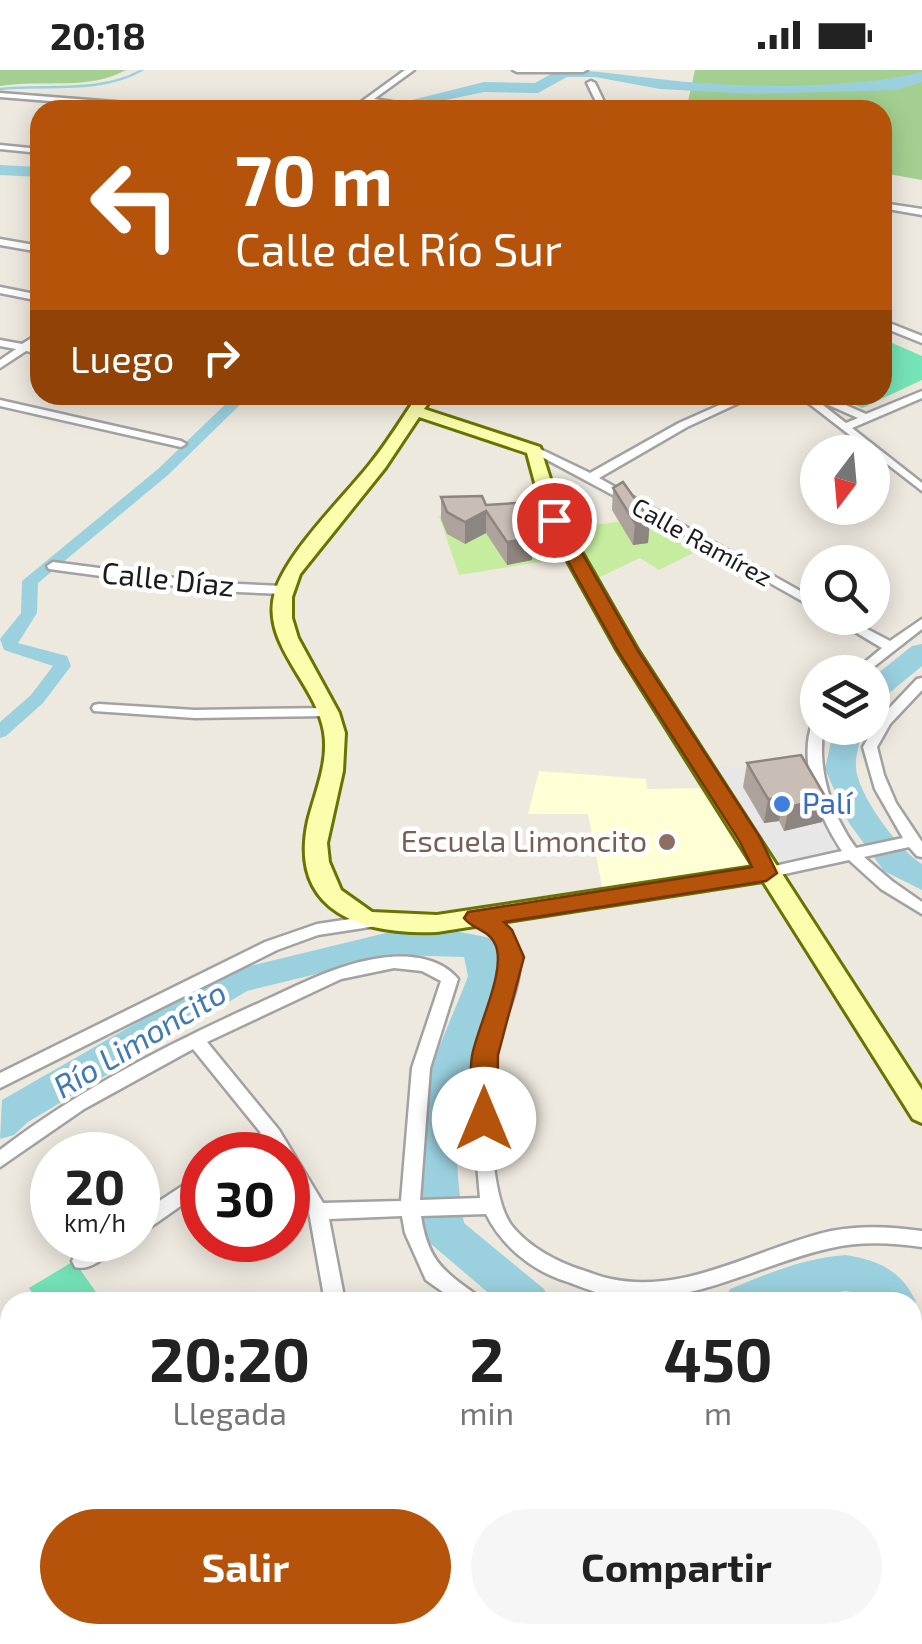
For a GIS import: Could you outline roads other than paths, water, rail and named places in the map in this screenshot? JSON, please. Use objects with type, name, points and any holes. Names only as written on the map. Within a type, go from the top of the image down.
[{"type":"street","points":[[367,100],[410,70]]},
{"type":"street","points":[[518,70],[583,70]]},
{"type":"street","points":[[591,83],[599,100]]},
{"type":"street","points":[[0,95],[64,100]]},
{"type":"street","points":[[0,146],[30,150]]},
{"type":"street","points":[[892,207],[922,212]]},
{"type":"street","points":[[0,242],[30,247]]},
{"type":"street","points":[[0,290],[30,296]]},
{"type":"street","points":[[892,327],[922,340]]},
{"type":"street","points":[[0,343],[30,349]]},
{"type":"street","points":[[0,365],[30,344]]},
{"type":"street","points":[[846,427],[922,394]]},
{"type":"street","points":[[0,403],[181,444]]},
{"type":"street","points":[[377,921],[355,915],[323,880],[314,835],[336,756],[334,731],[328,712],[291,647],[281,605],[291,573],[420,405]]},
{"type":"street","points":[[427,405],[534,450],[554,520],[574,560],[751,841],[766,873],[922,1112]]},
{"type":"street","points":[[592,477],[683,425],[728,405]]},
{"type":"street","points":[[816,405],[922,488]]},
{"type":"street","points":[[837,405],[866,418]]},
{"type":"street","name":"Calle Ramírez","points":[[534,450],[592,477],[800,596]]},
{"type":"street","name":"Calle Díaz","points":[[54,566],[214,588],[283,590]]},
{"type":"street","points":[[880,655],[922,623]]},
{"type":"street","points":[[869,635],[891,647]]},
{"type":"street","points":[[0,1081],[271,946],[317,930],[377,921],[476,918],[766,873],[870,850],[913,846],[874,771],[870,747],[884,722],[922,682]]},
{"type":"street","points":[[98,708],[196,714],[328,712]]},
{"type":"street","points":[[813,745],[818,777],[852,853],[890,889],[922,909]]},
{"type":"street","points":[[476,918],[504,936],[512,957],[485,1055],[482,1094],[491,1206],[508,1234],[548,1264],[587,1283],[627,1292],[660,1292],[710,1282],[842,1235],[878,1233],[922,1239]]},
{"type":"street","points":[[0,1160],[39,1127],[115,1082],[335,974],[365,965],[396,962],[441,970],[450,979],[421,1068],[410,1206],[414,1233],[433,1274],[458,1292]]},
{"type":"street","points":[[196,1041],[271,1132]]},
{"type":"street","points":[[310,1198],[318,1211],[333,1292]]},
{"type":"street","points":[[318,1211],[491,1206]]},
{"type":"waterway","points":[[0,89],[91,85],[126,78],[142,70]]},
{"type":"waterway","points":[[422,100],[484,87],[538,88],[564,73],[595,72],[660,84],[754,89],[897,85],[922,77]]},
{"type":"waterway","points":[[0,170],[30,172]]},
{"type":"waterway","points":[[0,732],[37,699],[62,666],[61,660],[10,646],[9,639],[29,613],[30,581],[163,472],[233,405]]},
{"type":"waterway","name":"Río Limoncito","points":[[890,678],[922,652]]},
{"type":"waterway","name":"Río Limoncito","points":[[845,745],[840,769],[865,823],[896,863],[922,879]]},
{"type":"waterway","name":"Río Limoncito","points":[[0,1124],[15,1111],[237,981],[394,943],[450,942],[479,947],[486,976],[443,1093],[437,1182],[445,1232],[517,1292]]},
{"type":"waterway","name":"Río Limoncito","points":[[770,1292],[803,1280],[845,1273],[865,1276],[887,1292]]},
{"type":"place","name":"Palí","points":[[782,804]]},
{"type":"place","name":"Escuela Limoncito","points":[[667,842]]}]
